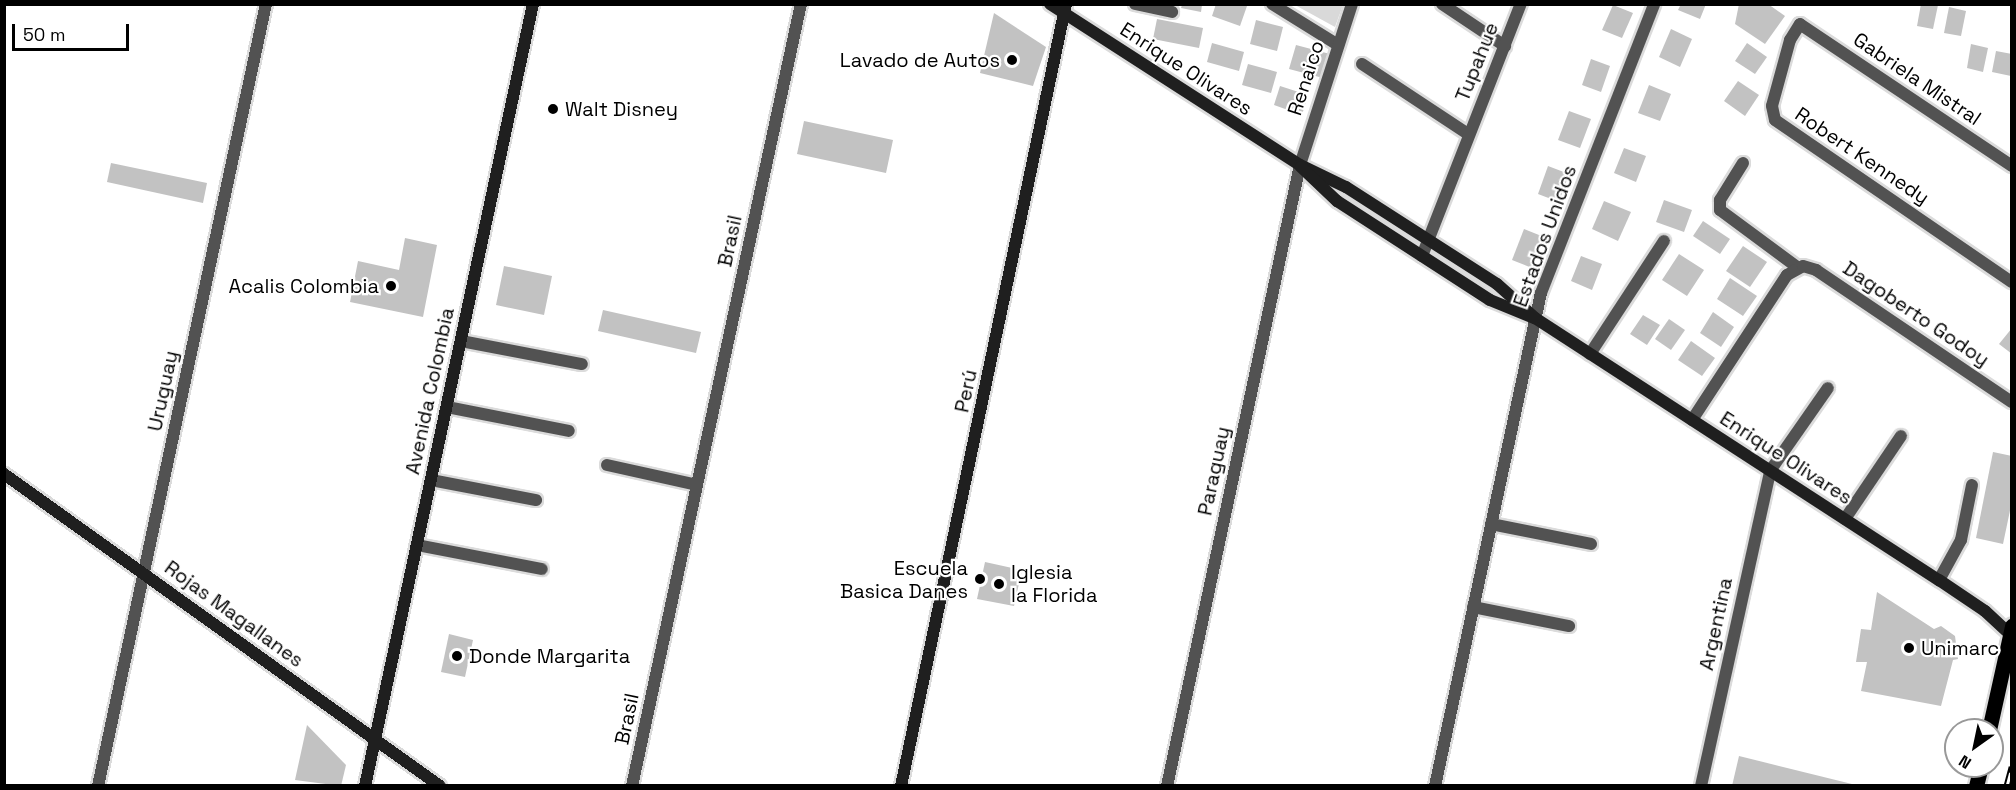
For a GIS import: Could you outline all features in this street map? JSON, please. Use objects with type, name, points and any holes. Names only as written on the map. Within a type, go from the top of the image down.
[{"type":"main road","name":"Avenida Colombia","points":[[365,786],[533,4]]},
{"type":"main road","name":"Enrique Olivares","points":[[1050,4],[1066,10],[1300,165],[1335,180],[1497,284],[1535,318],[1939,580],[1985,611],[2011,632]]},
{"type":"main road","name":"Perú","points":[[901,786],[1066,10]]},
{"type":"main road","name":"Enrique Olivares","points":[[1300,165],[1332,198],[1496,303],[1535,318]]},
{"type":"main road","name":"Rojas Magallanes","points":[[4,474],[440,786]]},
{"type":"main road","points":[[1992,718],[2011,632]]},
{"type":"street","name":"Uruguay","points":[[98,786],[266,4]]},
{"type":"street","name":"Brasil","points":[[632,786],[801,4]]},
{"type":"street","points":[[1135,4],[1172,12]]},
{"type":"street","points":[[1272,4],[1338,45]]},
{"type":"street","name":"Renaico","points":[[1300,165],[1352,4]]},
{"type":"street","points":[[1443,4],[1505,46]]},
{"type":"street","name":"Tupahue","points":[[1422,256],[1521,4]]},
{"type":"street","name":"Estados Unidos","points":[[1435,786],[1541,292],[1654,4]]},
{"type":"street","name":"Gabriela Mistral","points":[[1800,24],[2012,166]]},
{"type":"street","name":"Robert Kennedy","points":[[1800,24],[1781,62],[1771,111],[1775,120],[2012,282]]},
{"type":"street","name":"Tupahue","points":[[1362,64],[1468,134]]},
{"type":"street","name":"Dagoberto Godoy","points":[[1743,163],[1720,200],[1720,210],[1797,267],[1815,270],[2012,402]]},
{"type":"street","name":"Paraguay","points":[[1167,786],[1300,165]]},
{"type":"street","points":[[1590,354],[1664,241]]},
{"type":"street","points":[[1692,420],[1787,275],[1797,267]]},
{"type":"street","points":[[461,341],[582,364]]},
{"type":"street","points":[[1770,471],[1828,388]]},
{"type":"street","points":[[447,407],[568,431]]},
{"type":"street","points":[[1845,519],[1901,436]]},
{"type":"street","points":[[607,465],[697,485]]},
{"type":"street","name":"Argentina","points":[[1701,786],[1770,471]]},
{"type":"street","points":[[431,480],[536,500]]},
{"type":"street","points":[[1939,580],[1961,540],[1972,485]]},
{"type":"street","points":[[1491,525],[1591,544]]},
{"type":"street","points":[[417,545],[542,569]]},
{"type":"street","points":[[1473,607],[1569,626]]},
{"type":"shaded area","points":[[1295,5],[1343,5],[1335,27]]},
{"type":"building","points":[[1216,4],[1247,6],[1240,26],[1212,16]]},
{"type":"building","points":[[1681,4],[1706,4],[1700,19],[1678,10]]},
{"type":"building","points":[[1739,4],[1768,4],[1785,16],[1765,44],[1735,24]]},
{"type":"building","points":[[1921,4],[1938,5],[1933,29],[1917,26]]},
{"type":"building","points":[[1182,5],[1202,5],[1201,12],[1181,8]]},
{"type":"building","points":[[1613,5],[1633,13],[1622,38],[1602,30]]},
{"type":"building","points":[[1949,7],[1966,11],[1961,36],[1944,33]]},
{"type":"building","name":"Lavado de Autos","points":[[994,13],[1046,47],[1033,86],[980,73]]},
{"type":"building","points":[[1157,19],[1203,28],[1199,48],[1153,39]]},
{"type":"building","points":[[1256,20],[1283,27],[1277,51],[1250,44]]},
{"type":"building","points":[[1671,29],[1692,39],[1680,67],[1659,57]]},
{"type":"building","points":[[1212,43],[1244,52],[1239,71],[1207,62]]},
{"type":"building","points":[[1747,43],[1767,57],[1755,74],[1735,61]]},
{"type":"building","points":[[1971,44],[1988,48],[1983,72],[1967,68]]},
{"type":"building","points":[[1296,45],[1330,54],[1323,78],[1289,69]]},
{"type":"building","points":[[1996,51],[2012,54],[2011,76],[1992,72]]},
{"type":"building","points":[[1591,59],[1610,66],[1601,92],[1582,85]]},
{"type":"building","points":[[1248,64],[1277,72],[1271,93],[1242,85]]},
{"type":"building","points":[[1738,81],[1759,95],[1745,116],[1724,101]]},
{"type":"building","points":[[1649,85],[1671,94],[1660,121],[1638,113]]},
{"type":"building","points":[[1280,86],[1308,95],[1302,115],[1274,105]]},
{"type":"building","points":[[1569,111],[1591,119],[1580,148],[1558,140]]},
{"type":"building","points":[[804,121],[893,140],[886,173],[797,154]]},
{"type":"building","points":[[1624,148],[1646,156],[1636,182],[1614,173]]},
{"type":"building","points":[[111,163],[207,183],[203,203],[107,182]]},
{"type":"building","points":[[1548,166],[1569,174],[1559,202],[1538,194]]},
{"type":"building","points":[[1664,200],[1692,210],[1684,232],[1656,222]]},
{"type":"building","points":[[1604,201],[1631,212],[1618,241],[1592,229]]},
{"type":"building","points":[[1703,221],[1730,239],[1720,254],[1693,236]]},
{"type":"building","points":[[1524,229],[1544,237],[1532,268],[1512,260]]},
{"type":"building","name":"Acalis Colombia","points":[[405,238],[437,245],[423,317],[350,302],[358,261],[399,270]]},
{"type":"building","points":[[1743,246],[1767,262],[1750,287],[1726,271]]},
{"type":"building","points":[[1679,254],[1704,270],[1687,296],[1662,280]]},
{"type":"building","points":[[1581,256],[1602,264],[1592,290],[1571,281]]},
{"type":"building","points":[[504,266],[552,276],[544,315],[496,305]]},
{"type":"building","points":[[1730,278],[1757,296],[1743,316],[1717,299]]},
{"type":"building","points":[[603,310],[701,332],[696,353],[598,331]]},
{"type":"building","points":[[1713,312],[1734,327],[1721,347],[1700,333]]},
{"type":"building","points":[[1643,315],[1660,325],[1647,345],[1630,334]]},
{"type":"building","points":[[1669,319],[1685,330],[1671,350],[1655,339]]},
{"type":"building","points":[[2012,328],[2012,354],[1999,344]]},
{"type":"building","points":[[1691,341],[1715,358],[1702,376],[1678,360]]},
{"type":"building","points":[[1993,452],[2012,456],[2012,501],[2003,544],[1976,538]]},
{"type":"building","name":"Iglesia la Florida","points":[[985,562],[1022,570],[1014,606],[977,599]]},
{"type":"building","name":"Unimarc","points":[[1877,592],[1934,629],[1941,626],[1955,636],[1958,659],[1953,660],[1941,706],[1861,691],[1867,662],[1856,662],[1861,629],[1871,630]]},
{"type":"building","name":"Donde Margarita","points":[[449,634],[473,640],[465,677],[441,672]]},
{"type":"building","points":[[307,725],[346,765],[341,786],[295,780]]},
{"type":"building","points":[[1739,756],[1856,785],[1732,786]]},
{"type":"railway","points":[[2007,786],[2012,767]]},
{"type":"place","name":"Lavado de Autos","points":[[1012,60]]},
{"type":"place","name":"Walt Disney","points":[[553,109]]},
{"type":"place","name":"Acalis Colombia","points":[[391,286]]},
{"type":"place","name":"Escuela Basica Danes","points":[[980,579]]},
{"type":"place","name":"Iglesia la Florida","points":[[999,584]]},
{"type":"place","name":"Unimarc","points":[[1909,648]]},
{"type":"place","name":"Donde Margarita","points":[[457,656]]}]
